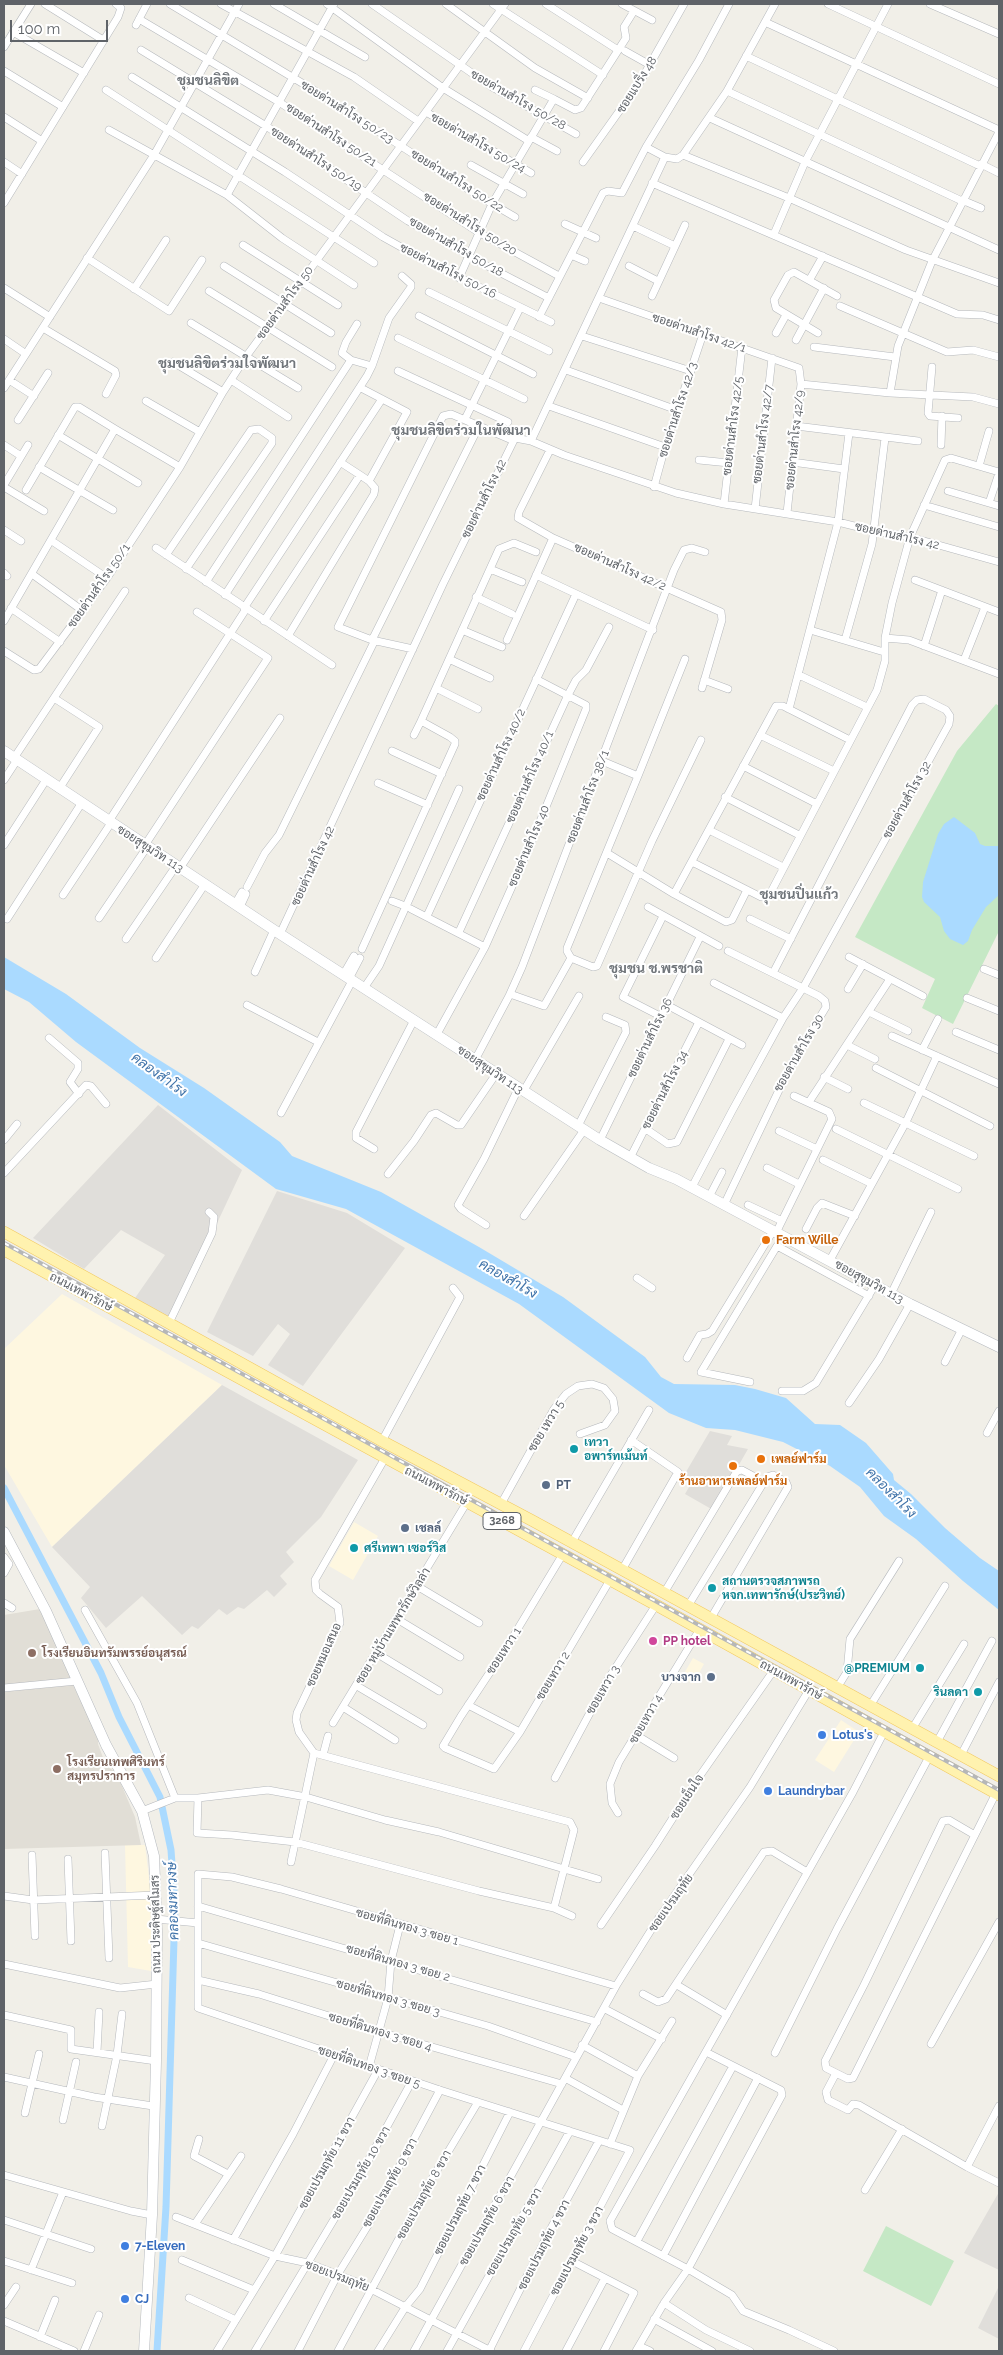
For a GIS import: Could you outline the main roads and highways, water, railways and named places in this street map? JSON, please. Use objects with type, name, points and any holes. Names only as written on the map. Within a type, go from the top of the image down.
[{"type":"main road","name":"ซอยสุขุมวิท 113","points":[[4,751],[81,804],[437,1034],[474,1060],[630,1158],[709,1196],[910,1304],[999,1347]]},
{"type":"main road","name":"ถนนเทพารักษ์","points":[[4,1232],[382,1441],[572,1542],[999,1776]]},
{"type":"main road","name":"ถนนเทพารักษ์","points":[[4,1250],[563,1554],[997,1794]]},
{"type":"main road","points":[[46,1273],[54,1259]]},
{"type":"main road","name":"ถนน ประดิษฐ์สโมสร","points":[[4,1532],[36,1590],[106,1746],[142,1811],[154,1856],[157,1984],[156,2062],[153,2106],[152,2215],[144,2351]]},
{"type":"water","points":[[954,817],[975,833],[980,844],[999,846],[999,895],[986,907],[972,930],[968,941],[963,945],[950,939],[944,931],[940,917],[924,902],[922,897],[923,882],[938,834],[944,824]]},
{"type":"water","name":"คลองสำโรง","points":[[4,957],[66,994],[140,1048],[204,1088],[280,1142],[292,1156],[381,1192],[563,1297],[645,1357],[661,1377],[674,1384],[735,1385],[755,1389],[786,1398],[815,1424],[840,1425],[866,1443],[893,1474],[894,1480],[945,1528],[980,1558],[999,1571],[999,1610],[916,1539],[884,1516],[860,1487],[830,1466],[783,1442],[735,1430],[706,1428],[669,1413],[519,1304],[346,1209],[276,1189],[76,1042],[29,1002],[4,989]]},
{"type":"waterway","name":"คลองมหาวงษ์","points":[[4,1488],[101,1673],[119,1717],[160,1797],[171,1850],[175,1906],[166,2207],[157,2351]]},
{"type":"railway","points":[[4,1243],[999,1790]]},
{"type":"place","name":"Farm Wille","points":[[766,1240]]},
{"type":"place","name":"เทวา อพาร์ทเม้นท์","points":[[574,1449]]},
{"type":"place","name":"เพลย์ฟาร์ม","points":[[761,1459]]},
{"type":"place","name":"ร้านอาหารเพลย์ฟาร์ม","points":[[733,1466]]},
{"type":"place","name":"PT","points":[[546,1485]]},
{"type":"place","name":"เชลล์","points":[[405,1528]]},
{"type":"place","name":"ศรีเทพา เซอร์วิส","points":[[354,1548]]},
{"type":"place","name":"สถานตรวจสภาพรถ หจก.เทพารักษ์(ประวิทย์)","points":[[712,1588]]},
{"type":"place","name":"PP hotel","points":[[653,1641]]},
{"type":"place","name":"โรงเรียนอินทรัมพรรย์อนุสรณ์","points":[[32,1653]]},
{"type":"place","name":"@PREMIUM","points":[[920,1668]]},
{"type":"place","name":"บางจาก","points":[[711,1677]]},
{"type":"place","name":"รินลดา","points":[[978,1692]]},
{"type":"place","name":"Lotus's","points":[[822,1735]]},
{"type":"place","name":"โรงเรียนเทพศิรินทร์ สมุทรปราการ","points":[[57,1769]]},
{"type":"place","name":"Laundrybar","points":[[768,1791]]},
{"type":"place","name":"7-Eleven","points":[[125,2246]]},
{"type":"place","name":"CJ","points":[[125,2299]]},
{"type":"district","name":"ชุมชนลิขิต","points":[[208,81]]},
{"type":"district","name":"ชุมชนลิขิตร่วมใจพัฒนา","points":[[227,364]]},
{"type":"district","name":"ชุมชนลิขิตร่วมในพัฒนา","points":[[461,431]]},
{"type":"district","name":"ชุมชนปิ่นแก้ว","points":[[799,895]]},
{"type":"district","name":"ชุมชน ช.พรชาติ","points":[[656,969]]}]
